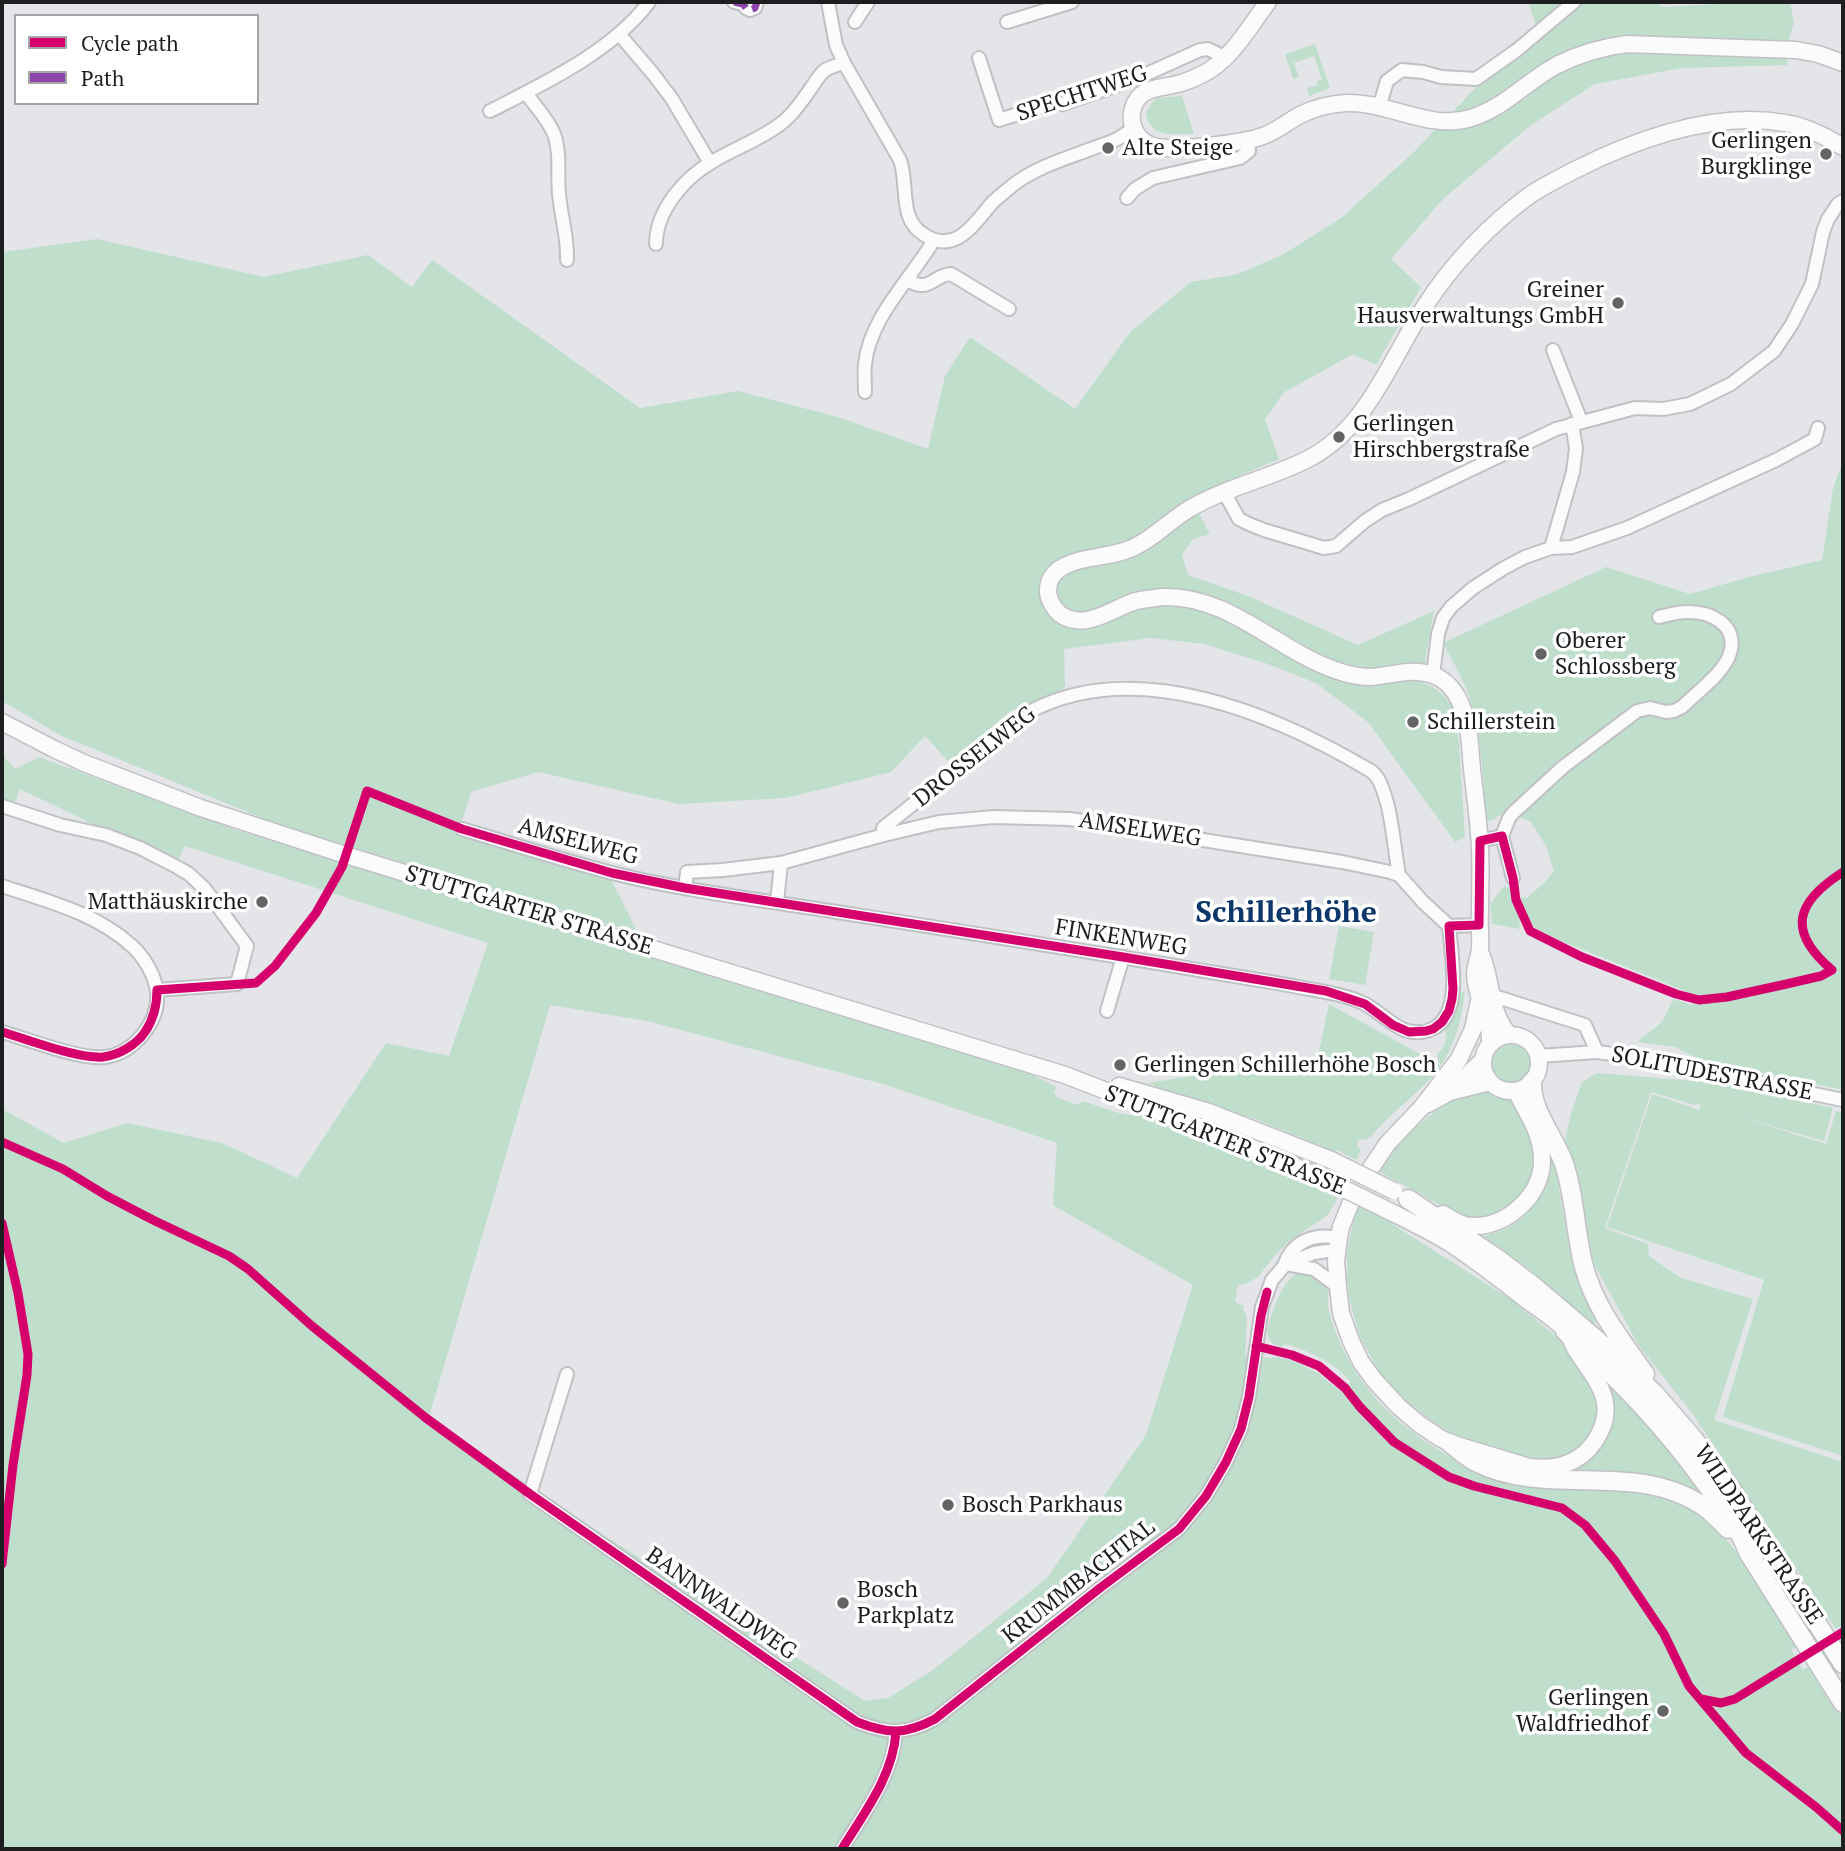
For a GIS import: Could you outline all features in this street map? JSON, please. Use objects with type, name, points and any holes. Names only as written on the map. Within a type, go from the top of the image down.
[{"type":"highway","points":[[1532,1082],[1532,1095],[1536,1106],[1564,1164],[1584,1268],[1592,1290],[1618,1337],[1645,1373],[1654,1393]]},
{"type":"highway","name":"WILDPARKSTRASSE","points":[[1401,1195],[1498,1259],[1537,1289],[1588,1331],[1654,1393],[1726,1481],[1839,1657]]},
{"type":"highway","name":"WILDPARKSTRASSE","points":[[1566,1331],[1631,1392],[1669,1435],[1715,1495],[1843,1703]]},
{"type":"highway","points":[[1450,1443],[1474,1461],[1510,1474],[1567,1480],[1632,1481],[1677,1492],[1713,1514],[1748,1552]]},
{"type":"main road","points":[[1268,2],[1241,39],[1216,66],[1182,83],[1149,89],[1143,93],[1131,112],[1133,128],[1143,141],[1161,148],[1179,148],[1248,140],[1264,136],[1300,115],[1346,103],[1448,121],[1471,118],[1498,106],[1555,66],[1606,47],[1627,44],[1796,50],[1843,63]]},
{"type":"main road","points":[[1448,1093],[1486,1052],[1496,1040],[1509,1035],[1529,1041],[1538,1056],[1538,1070],[1532,1082],[1525,1088],[1506,1091],[1490,1082],[1483,1068],[1486,1052],[1491,1037],[1485,997],[1485,967],[1480,952],[1480,841],[1465,713],[1451,687],[1433,675],[1420,672],[1369,677],[1332,669],[1229,613],[1182,598],[1139,600],[1086,621],[1070,619],[1057,611],[1052,604],[1048,585],[1057,570],[1135,547],[1189,509],[1219,494],[1309,459],[1339,437],[1359,417],[1423,310],[1447,276],[1502,218],[1533,193],[1556,180],[1625,147],[1712,123],[1751,120],[1783,122],[1811,130],[1843,146]]},
{"type":"main road","name":"STUTTGARTER STRASSE","points":[[2,722],[54,750],[94,767],[224,816],[1065,1075],[1331,1160],[1433,1208],[1460,1224],[1475,1227],[1499,1220],[1511,1215],[1531,1196],[1540,1174],[1540,1139],[1516,1091]]},
{"type":"main road","points":[[1485,997],[1509,1035]]},
{"type":"main road","points":[[1371,1168],[1387,1144],[1422,1107],[1459,1059],[1485,997]]},
{"type":"main road","points":[[1422,1107],[1448,1093],[1490,1082]]},
{"type":"main road","name":"STUTTGARTER STRASSE","points":[[1199,1118],[1385,1209]]},
{"type":"main road","points":[[1351,1202],[1341,1227],[1338,1245],[1341,1313],[1351,1342],[1361,1362],[1398,1406],[1419,1424],[1450,1443],[1541,1468],[1560,1466],[1576,1460],[1592,1445],[1602,1429],[1605,1402],[1599,1382],[1566,1331]]},
{"type":"main road","name":"WILDPARKSTRASSE","points":[[1385,1209],[1448,1243],[1484,1267],[1566,1331]]},
{"type":"street","points":[[489,111],[526,93],[591,54],[619,34],[649,2]]},
{"type":"street","points":[[740,2],[752,10],[757,2]]},
{"type":"street","points":[[828,2],[836,45],[844,63],[900,160],[905,177],[909,219],[922,234],[934,240],[959,238],[993,202],[1017,182],[1041,169],[1119,140],[1133,128]]},
{"type":"street","points":[[855,22],[868,2]]},
{"type":"street","points":[[1007,22],[1072,2]]},
{"type":"street","points":[[1379,108],[1387,81],[1402,70],[1441,77],[1476,79],[1517,50],[1574,2]]},
{"type":"street","points":[[619,34],[660,83],[710,163]]},
{"type":"street","name":"SPECHTWEG","points":[[979,58],[999,120],[1053,103],[1063,104],[1140,77],[1200,50],[1208,49],[1224,57]]},
{"type":"street","points":[[656,244],[656,231],[667,207],[688,182],[710,163],[784,121],[822,73],[844,63]]},
{"type":"street","points":[[526,93],[548,123],[558,149],[559,194],[567,260]]},
{"type":"street","points":[[1127,198],[1135,188],[1153,178],[1240,158],[1249,151],[1248,140]]},
{"type":"street","points":[[1219,494],[1242,521],[1324,548],[1336,546],[1382,510],[1556,429],[1635,408],[1690,404],[1731,384],[1774,351],[1793,324],[1812,284],[1823,232],[1828,219],[1843,201]]},
{"type":"street","points":[[865,392],[865,364],[874,334],[890,302],[934,240]]},
{"type":"street","points":[[908,280],[920,286],[951,274],[1009,309]]},
{"type":"street","points":[[1551,548],[1573,472],[1577,423],[1553,351]]},
{"type":"street","points":[[1433,675],[1438,634],[1443,618],[1451,607],[1473,588],[1504,568],[1551,548],[1572,547],[1627,528],[1776,460],[1815,439],[1818,428]]},
{"type":"street","points":[[1513,878],[1502,836],[1513,813],[1563,767],[1637,711],[1650,708],[1666,712],[1682,706],[1725,663],[1730,654],[1732,639],[1727,626],[1717,619],[1688,611],[1659,617]]},
{"type":"street","name":"DROSSELWEG","points":[[884,835],[883,828],[1029,712],[1053,701],[1087,692],[1143,688],[1241,710],[1305,736],[1371,771],[1384,792],[1399,875]]},
{"type":"street","points":[[2,806],[60,825],[106,835],[177,867],[205,889],[247,946],[237,984],[157,990]]},
{"type":"street","name":"AMSELWEG","points":[[462,829],[612,873],[685,888],[687,872],[781,863],[939,822],[994,817],[1070,819],[1342,862],[1399,875]]},
{"type":"street","points":[[1480,841],[1502,836]]},
{"type":"street","points":[[777,902],[781,863]]},
{"type":"street","points":[[1399,875],[1449,926],[1479,925]]},
{"type":"street","points":[[2,886],[78,912],[114,932],[142,957],[157,990],[156,1007],[147,1028],[133,1045],[114,1055],[82,1055],[2,1032]]},
{"type":"street","name":"FINKENWEG","points":[[685,888],[1124,957],[1344,996],[1365,1004],[1401,1029],[1418,1032],[1438,1026],[1449,1011],[1453,989],[1449,926]]},
{"type":"street","points":[[1107,1011],[1124,957]]},
{"type":"street","points":[[1485,997],[1585,1025],[1597,1052]]},
{"type":"street","name":"SOLITUDESTRASSE","points":[[1538,1056],[1597,1052],[1628,1055],[1843,1100]]},
{"type":"street","points":[[1284,1266],[1338,1245]]},
{"type":"street","points":[[1284,1266],[1314,1269],[1338,1287]]},
{"type":"street","name":"KRUMMBACHTAL","points":[[896,1732],[918,1729],[935,1719],[1179,1529],[1206,1496],[1241,1429],[1249,1397],[1262,1307],[1272,1280],[1284,1266]]},
{"type":"street","name":"BANNWALDWEG","points":[[567,1374],[530,1494],[857,1722],[896,1732]]},
{"type":"street","points":[[842,1849],[876,1793],[891,1762],[896,1732]]},
{"type":"green space","points":[[1528,2],[1656,2],[1663,7],[1790,2],[1794,23],[1789,39],[1787,65],[1682,68],[1595,84],[1531,125],[1443,199],[1391,259],[1421,287],[1376,365],[1353,354],[1283,393],[1265,420],[1279,459],[1190,497],[1210,534],[1193,539],[1182,555],[1188,575],[1248,596],[1358,645],[1434,611],[1423,683],[1444,696],[1453,707],[1459,743],[1465,837],[1455,842],[1368,722],[1316,683],[1265,663],[1204,644],[1151,638],[1064,649],[1065,688],[1009,712],[951,764],[925,736],[891,772],[786,798],[679,804],[538,772],[471,792],[459,831],[612,881],[638,933],[282,826],[62,736],[2,701],[2,252],[97,239],[264,277],[368,255],[412,287],[432,260],[640,408],[738,391],[838,417],[928,449],[945,376],[970,337],[1075,409],[1131,331],[1191,282],[1238,274],[1284,254],[1341,218],[1414,152],[1536,25]]},
{"type":"green space","points":[[1315,44],[1330,88],[1309,96],[1307,88],[1318,85],[1317,81],[1322,79],[1314,56],[1294,63],[1299,77],[1293,79],[1285,54]]},
{"type":"green space","points":[[1182,96],[1194,134],[1164,133],[1152,127],[1146,112],[1156,98]]},
{"type":"green space","points":[[1843,462],[1843,1090],[1698,1059],[1675,1047],[1637,1042],[1662,1022],[1673,999],[1692,1005],[1695,995],[1549,936],[1519,918],[1520,929],[1492,924],[1490,904],[1504,886],[1510,888],[1513,898],[1527,898],[1554,871],[1546,846],[1530,821],[1506,812],[1486,822],[1482,762],[1475,718],[1466,688],[1443,643],[1606,567],[1690,594],[1822,560],[1833,488]]},
{"type":"green space","points":[[2,755],[15,769],[39,757],[236,830],[959,1048],[1029,1073],[1056,1087],[1054,1092],[1058,1098],[1077,1105],[1083,1101],[1126,1115],[1131,1115],[1132,1112],[1151,1116],[1144,1117],[1186,1129],[1283,1169],[1339,1196],[1328,1215],[1291,1240],[1258,1277],[1238,1285],[1235,1302],[1244,1306],[1247,1317],[1245,1355],[1294,1361],[1318,1373],[1339,1390],[1351,1382],[1321,1358],[1285,1344],[1281,1347],[1271,1342],[1268,1336],[1271,1315],[1286,1283],[1297,1274],[1311,1272],[1327,1287],[1328,1307],[1334,1327],[1357,1374],[1386,1409],[1440,1451],[1460,1462],[1658,1493],[1689,1506],[1703,1516],[1743,1561],[1796,1647],[1791,1650],[1803,1670],[1808,1667],[1843,1716],[1843,1849],[2,1849],[2,1109],[64,1143],[127,1123],[222,1143],[297,1178],[386,1043],[449,1056],[488,943],[185,846],[176,864],[20,789],[14,805],[2,802]],"holes":[[[550,1005],[647,1021],[883,1084],[1057,1143],[1053,1205],[1193,1285],[1146,1435],[1047,1578],[933,1670],[888,1698],[865,1701],[558,1506],[429,1417]]]},
{"type":"green space","points":[[1339,926],[1374,932],[1365,985],[1329,979]]},
{"type":"green space","points":[[1465,992],[1453,1043],[1438,1070],[1371,1137],[1359,1139],[1357,1145],[1361,1150],[1356,1160],[1337,1150],[1335,1152],[1255,1119],[1197,1099],[1196,1101],[1182,1097],[1148,1083],[1318,1056],[1329,1004],[1440,1065],[1437,1055],[1445,1043],[1445,1028],[1455,1016],[1460,993]]},
{"type":"green space","points":[[1511,1044],[1525,1050],[1531,1064],[1525,1078],[1511,1084],[1497,1078],[1491,1064],[1497,1050]]},
{"type":"green space","points":[[1597,1073],[1718,1083],[1833,1108],[1824,1141],[1740,1117],[1826,1144],[1836,1111],[1843,1113],[1843,1456],[1723,1417],[1764,1280],[1607,1227],[1652,1094],[1699,1110],[1701,1104],[1695,1105],[1651,1092],[1605,1228],[1648,1244],[1649,1256],[1681,1278],[1753,1299],[1714,1420],[1843,1462],[1843,1625],[1836,1629],[1692,1413],[1639,1346],[1594,1264],[1565,1141],[1582,1082]]},
{"type":"green space","points":[[1486,1090],[1514,1101],[1532,1132],[1533,1170],[1525,1189],[1513,1204],[1493,1215],[1474,1219],[1458,1215],[1378,1171],[1406,1137],[1431,1114],[1457,1097],[1472,1091]]},
{"type":"green space","points":[[1544,1140],[1554,1159],[1574,1266],[1597,1319],[1594,1324],[1547,1285],[1475,1234],[1476,1232],[1485,1236],[1508,1228],[1519,1221],[1539,1199],[1550,1171]]},
{"type":"green space","points":[[1359,1206],[1381,1217],[1512,1300],[1564,1343],[1584,1367],[1599,1405],[1596,1429],[1586,1445],[1568,1457],[1541,1463],[1468,1442],[1434,1423],[1386,1382],[1360,1337],[1347,1284],[1347,1252]]},
{"type":"green space","points":[[1607,1383],[1612,1384],[1678,1460],[1706,1498],[1564,1474],[1589,1458]]},
{"type":"marked path","points":[[734,2],[743,4],[750,10],[755,8],[757,2]]},
{"type":"cycle path","points":[[2,1032],[80,1055],[109,1056],[132,1045],[145,1032],[154,1012],[157,990],[256,983],[275,966],[316,913],[342,867],[367,791],[462,829],[612,873],[685,888],[1326,991],[1365,1004],[1393,1025],[1409,1032],[1433,1029],[1449,1011],[1453,989],[1449,926],[1479,925],[1480,841],[1502,836],[1516,900],[1530,931],[1582,957],[1676,994],[1699,1000],[1782,985],[1821,976],[1832,970]]},
{"type":"cycle path","points":[[1832,970],[1817,956],[1808,942],[1803,930],[1803,918],[1815,894],[1843,872]]},
{"type":"cycle path","points":[[2,1142],[63,1169],[107,1196],[229,1256],[426,1418],[530,1494],[857,1722],[887,1731],[915,1728],[935,1719],[1179,1529],[1206,1496],[1241,1429],[1267,1292]]},
{"type":"cycle path","points":[[2,1223],[28,1354],[2,1564]]},
{"type":"cycle path","points":[[1256,1346],[1292,1355],[1319,1366],[1345,1388],[1394,1442],[1449,1477],[1562,1508],[1585,1525],[1615,1561],[1664,1634],[1689,1686],[1746,1753],[1843,1831]]},
{"type":"cycle path","points":[[1701,1699],[1721,1703],[1735,1699],[1843,1632]]},
{"type":"cycle path","points":[[842,1849],[883,1779],[894,1748],[896,1732]]},
{"type":"place","name":"Alte Steige","points":[[1108,148]]},
{"type":"place","name":"Gerlingen Burgklinge","points":[[1826,154]]},
{"type":"place","name":"Greiner Hausverwaltungs GmbH","points":[[1618,303]]},
{"type":"place","name":"Gerlingen Hirschbergstraße","points":[[1339,437]]},
{"type":"place","name":"Oberer Schlossberg","points":[[1541,654]]},
{"type":"place","name":"Schillerstein","points":[[1413,722]]},
{"type":"place","name":"Matthäuskirche","points":[[262,902]]},
{"type":"place","name":"Gerlingen Schillerhöhe Bosch","points":[[1120,1065]]},
{"type":"place","name":"Bosch Parkhaus","points":[[948,1505]]},
{"type":"place","name":"Bosch Parkplatz","points":[[843,1603]]},
{"type":"place","name":"Gerlingen Waldfriedhof","points":[[1663,1711]]},
{"type":"district","name":"Schillerhöhe","points":[[1286,913]]}]
